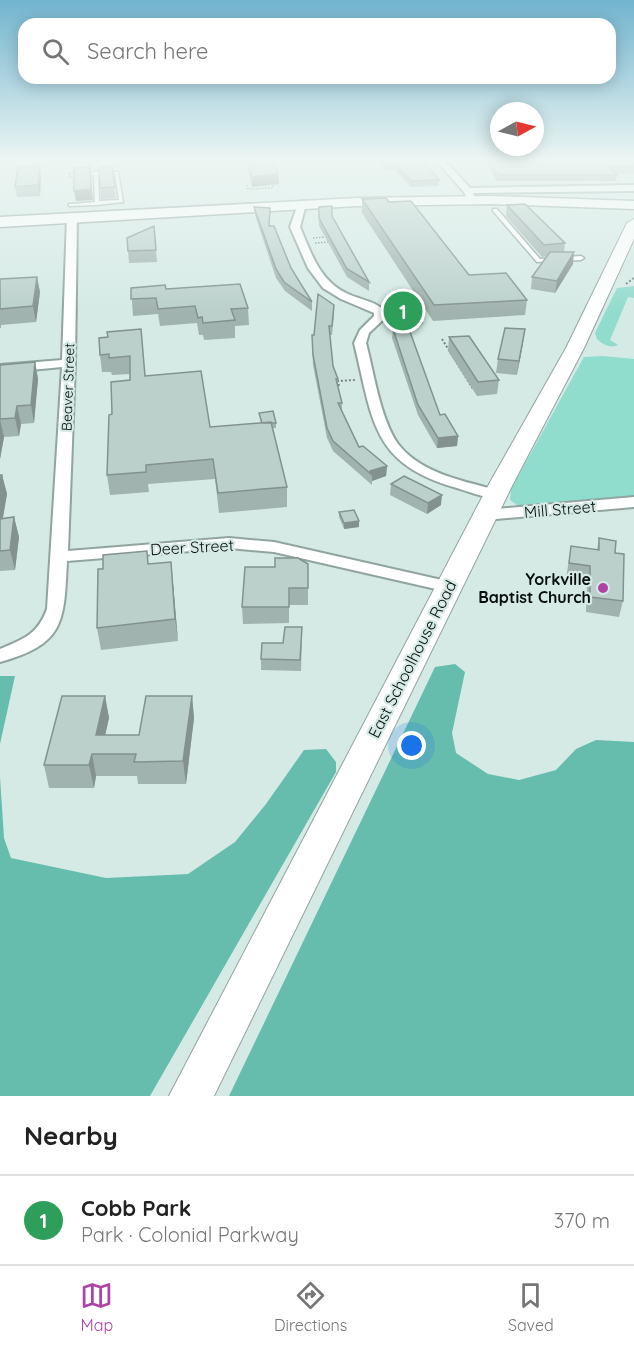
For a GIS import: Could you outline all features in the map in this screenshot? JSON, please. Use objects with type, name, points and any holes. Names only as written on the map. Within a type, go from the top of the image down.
[{"type":"highway","points":[[0,222],[71,211]]},
{"type":"main road","name":"East Schoolhouse Road","points":[[191,1096],[491,505],[575,348],[632,229]]},
{"type":"street","name":"Beaver Street","points":[[60,557],[69,363],[72,211]]},
{"type":"street","points":[[300,211],[295,227],[320,281],[344,297],[380,312],[380,317],[364,332],[360,343],[386,432],[395,449],[412,463],[491,505]]},
{"type":"street","points":[[0,369],[69,363]]},
{"type":"street","name":"Mill Street","points":[[491,505],[634,502]]},
{"type":"street","name":"Deer Street","points":[[60,557],[229,543],[263,546],[449,587]]},
{"type":"street","points":[[0,656],[30,644],[49,628],[56,609],[60,557]]},
{"type":"lane","points":[[496,211],[539,261],[582,258]]},
{"type":"path","points":[[313,237],[325,237]]},
{"type":"path","points":[[315,243],[328,242]]},
{"type":"path","points":[[626,284],[634,278]]},
{"type":"path","points":[[442,339],[473,389]]},
{"type":"path","points":[[338,381],[356,380]]},
{"type":"green space","points":[[634,286],[634,298],[628,297],[610,340],[618,345],[604,344],[597,339],[595,333],[617,288]]},
{"type":"green space","points":[[403,293],[408,296],[409,306],[418,321],[424,323],[419,327],[392,321],[394,313],[386,303],[390,301],[387,296]]},
{"type":"green space","points":[[584,357],[634,359],[634,498],[517,505],[510,500],[511,489]]},
{"type":"green space","points":[[455,664],[465,672],[452,733],[456,753],[488,774],[519,780],[556,770],[576,749],[596,740],[634,742],[634,1096],[229,1096],[435,667]]},
{"type":"green space","points":[[0,676],[15,676],[0,744]]},
{"type":"green space","points":[[326,749],[336,762],[336,772],[150,1096],[0,1096],[0,777],[4,838],[11,858],[106,878],[188,874],[235,842],[266,804],[304,750]]},
{"type":"building","points":[[255,211],[270,211],[269,226],[274,226],[291,268],[312,302],[284,282],[276,269]]},
{"type":"building","points":[[319,211],[332,211],[332,216],[369,282],[347,269],[319,218]]},
{"type":"building","points":[[370,211],[419,211],[469,275],[506,273],[527,300],[434,305]]},
{"type":"building","points":[[513,211],[532,211],[565,243],[544,245]]},
{"type":"building","points":[[154,226],[156,250],[128,251],[127,238]]},
{"type":"building","points":[[550,252],[574,252],[557,281],[532,277]]},
{"type":"building","points":[[37,277],[33,306],[0,309],[0,279]]},
{"type":"building","points":[[240,284],[248,308],[231,309],[235,320],[203,323],[202,317],[198,318],[195,306],[158,309],[156,298],[131,299],[131,288],[165,285],[166,289]]},
{"type":"building","points":[[318,294],[334,305],[332,326],[329,326],[333,366],[342,403],[338,403],[359,447],[363,446],[387,466],[370,471],[372,475],[333,441],[327,428],[313,355],[312,335],[314,335]]},
{"type":"building","points":[[505,328],[525,329],[519,361],[498,359]]},
{"type":"building","points":[[141,329],[145,376],[201,371],[210,427],[271,422],[287,487],[218,493],[213,459],[146,465],[146,472],[107,475],[109,415],[112,414],[111,382],[130,380],[130,356],[109,358],[109,354],[100,355],[99,338],[108,337],[107,332]]},
{"type":"building","points":[[393,329],[409,329],[440,415],[445,414],[458,436],[438,438],[418,405]]},
{"type":"building","points":[[469,336],[499,380],[478,382],[449,337]]},
{"type":"building","points":[[35,362],[31,405],[17,406],[15,418],[0,419],[0,365]]},
{"type":"building","points":[[273,411],[276,423],[262,423],[259,413]]},
{"type":"building","points":[[404,476],[442,495],[428,503],[391,484]]},
{"type":"building","points":[[354,510],[359,521],[344,523],[339,512]]},
{"type":"building","points":[[14,517],[10,550],[0,551],[0,519]]},
{"type":"building","points":[[599,538],[616,541],[615,553],[624,554],[623,601],[590,597],[590,566],[569,563],[571,546],[599,550]]},
{"type":"building","points":[[147,551],[148,564],[171,562],[175,619],[97,628],[98,569],[103,569],[103,555]]},
{"type":"building","points":[[275,558],[298,558],[308,564],[308,588],[289,588],[289,607],[242,607],[245,567],[275,567]]},
{"type":"building","points":[[285,627],[302,627],[300,660],[261,659],[262,643],[283,643]]},
{"type":"building","points":[[62,696],[105,696],[96,735],[139,735],[146,696],[192,696],[183,761],[134,762],[136,754],[92,754],[89,765],[44,765]]},
{"type":"place","name":"Cobb Park","points":[[403,311]]},
{"type":"place","name":"Yorkville Baptist Church","points":[[603,588]]}]
